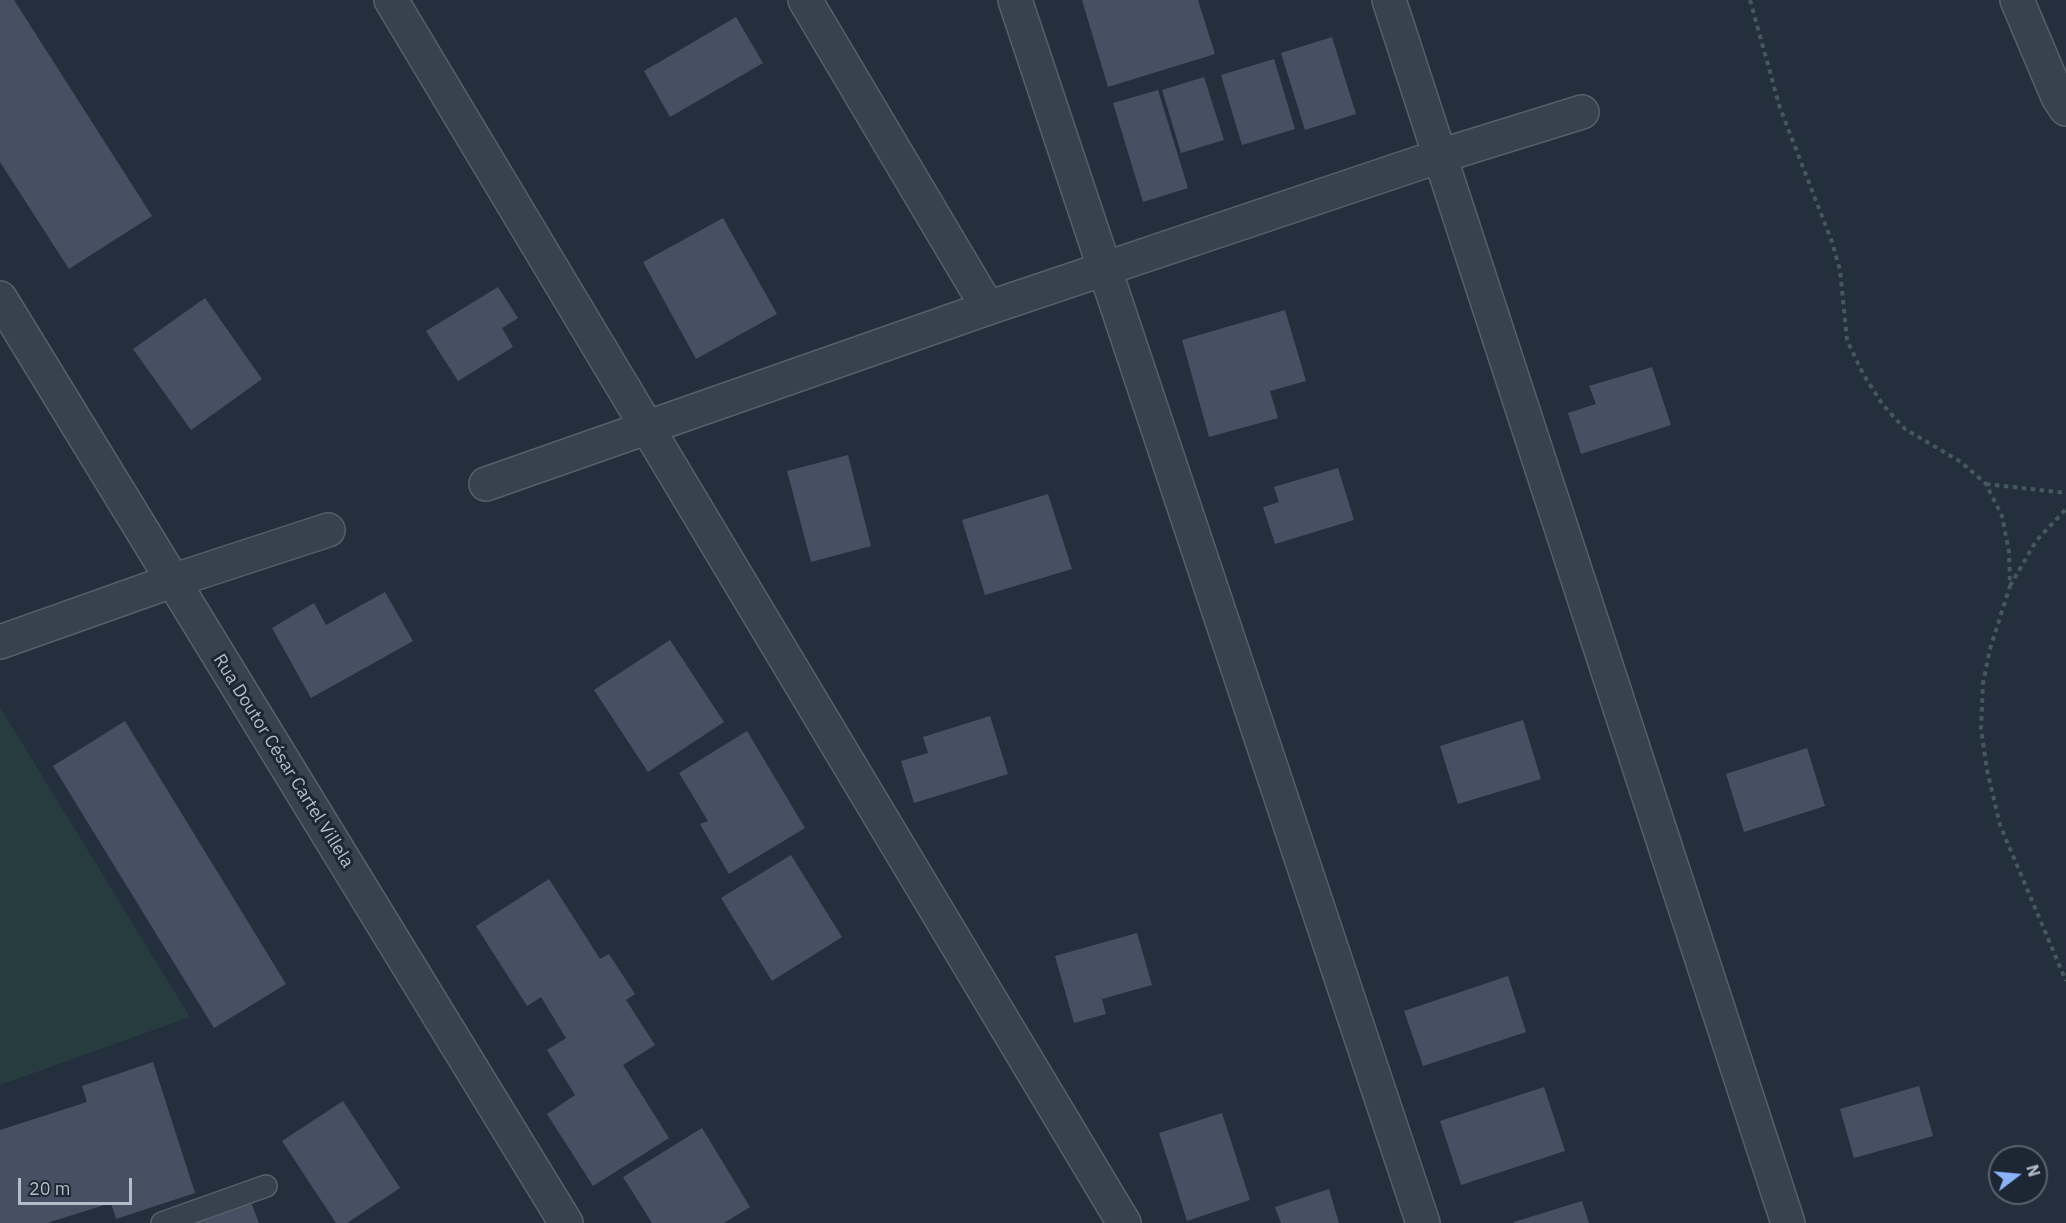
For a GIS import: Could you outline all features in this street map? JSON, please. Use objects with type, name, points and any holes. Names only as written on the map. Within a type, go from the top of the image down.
[{"type":"street","points":[[391,0],[1124,1223]]},
{"type":"street","points":[[805,0],[988,308]]},
{"type":"street","points":[[1015,0],[1423,1223]]},
{"type":"street","points":[[1389,0],[1788,1223]]},
{"type":"street","points":[[2017,0],[2058,97],[2066,109]]},
{"type":"street","points":[[486,484],[988,308],[1440,156],[1582,112]]},
{"type":"street","name":"Rua Doutor César Cartel Villela","points":[[0,298],[566,1223]]},
{"type":"street","points":[[0,642],[172,581],[328,530]]},
{"type":"lane","points":[[162,1223],[266,1186]]},
{"type":"path","points":[[1750,0],[1780,108],[1835,251],[1840,270],[1847,340],[1863,374],[1883,405],[1905,429],[1961,462],[1986,484],[2002,516],[2009,552],[2010,586]]},
{"type":"path","points":[[1986,484],[2066,493]]},
{"type":"path","points":[[2066,509],[2036,541],[2010,586],[1990,649],[1983,683],[1981,729],[1987,770],[2000,825],[2066,981]]},
{"type":"green space","points":[[0,707],[190,1017],[0,1085]]},
{"type":"building","points":[[0,0],[14,0],[152,216],[69,269],[0,162]]},
{"type":"building","points":[[1082,0],[1198,0],[1215,54],[1108,87]]},
{"type":"building","points":[[736,17],[763,63],[670,117],[644,71]]},
{"type":"building","points":[[1332,37],[1356,114],[1305,130],[1281,53]]},
{"type":"building","points":[[1274,59],[1295,129],[1242,145],[1221,75]]},
{"type":"building","points":[[1204,77],[1224,140],[1181,153],[1162,90]]},
{"type":"building","points":[[1158,90],[1188,188],[1143,202],[1113,103]]},
{"type":"building","points":[[723,218],[777,314],[696,359],[643,262]]},
{"type":"building","points":[[498,287],[518,318],[502,328],[513,347],[458,381],[426,331]]},
{"type":"building","points":[[205,298],[262,379],[191,430],[133,349]]},
{"type":"building","points":[[1285,310],[1306,381],[1270,391],[1278,418],[1209,437],[1182,340]]},
{"type":"building","points":[[1652,367],[1671,425],[1581,454],[1568,413],[1596,404],[1589,386]]},
{"type":"building","points":[[848,455],[871,546],[811,562],[787,471]]},
{"type":"building","points":[[1338,468],[1354,520],[1275,544],[1263,507],[1279,502],[1274,487]]},
{"type":"building","points":[[1048,494],[1072,569],[985,595],[962,520]]},
{"type":"building","points":[[385,592],[413,641],[311,698],[272,628],[314,603],[326,625]]},
{"type":"building","points":[[670,640],[724,722],[648,772],[594,690]]},
{"type":"building","points":[[990,716],[1008,774],[914,803],[901,761],[928,753],[923,737]]},
{"type":"building","points":[[1523,720],[1541,779],[1458,804],[1440,746]]},
{"type":"building","points":[[125,721],[286,984],[214,1028],[53,766]]},
{"type":"building","points":[[747,731],[805,828],[729,874],[700,824],[708,821],[679,773]]},
{"type":"building","points":[[1807,748],[1825,806],[1744,832],[1726,774]]},
{"type":"building","points":[[791,855],[842,937],[772,981],[721,898]]},
{"type":"building","points":[[549,879],[600,959],[609,954],[635,994],[626,1000],[655,1045],[623,1065],[669,1138],[593,1186],[547,1114],[575,1095],[547,1050],[566,1038],[541,997],[527,1006],[476,926]]},
{"type":"building","points":[[1137,933],[1152,985],[1102,999],[1106,1014],[1074,1023],[1055,956]]},
{"type":"building","points":[[1508,976],[1526,1032],[1423,1066],[1404,1011]]},
{"type":"building","points":[[153,1062],[195,1193],[116,1219],[111,1203],[47,1223],[0,1223],[0,1130],[87,1102],[82,1086]]},
{"type":"building","points":[[1919,1086],[1933,1136],[1854,1158],[1840,1109]]},
{"type":"building","points":[[1544,1087],[1565,1151],[1461,1185],[1440,1121]]},
{"type":"building","points":[[343,1101],[400,1188],[347,1223],[336,1223],[282,1141]]},
{"type":"building","points":[[1222,1113],[1250,1200],[1187,1221],[1159,1133]]},
{"type":"building","points":[[702,1128],[750,1207],[724,1223],[652,1223],[623,1177]]},
{"type":"building","points":[[1329,1189],[1339,1223],[1281,1223],[1275,1207]]},
{"type":"building","points":[[249,1197],[259,1223],[176,1223]]},
{"type":"building","points":[[1582,1201],[1589,1223],[1514,1223],[1514,1222]]}]
